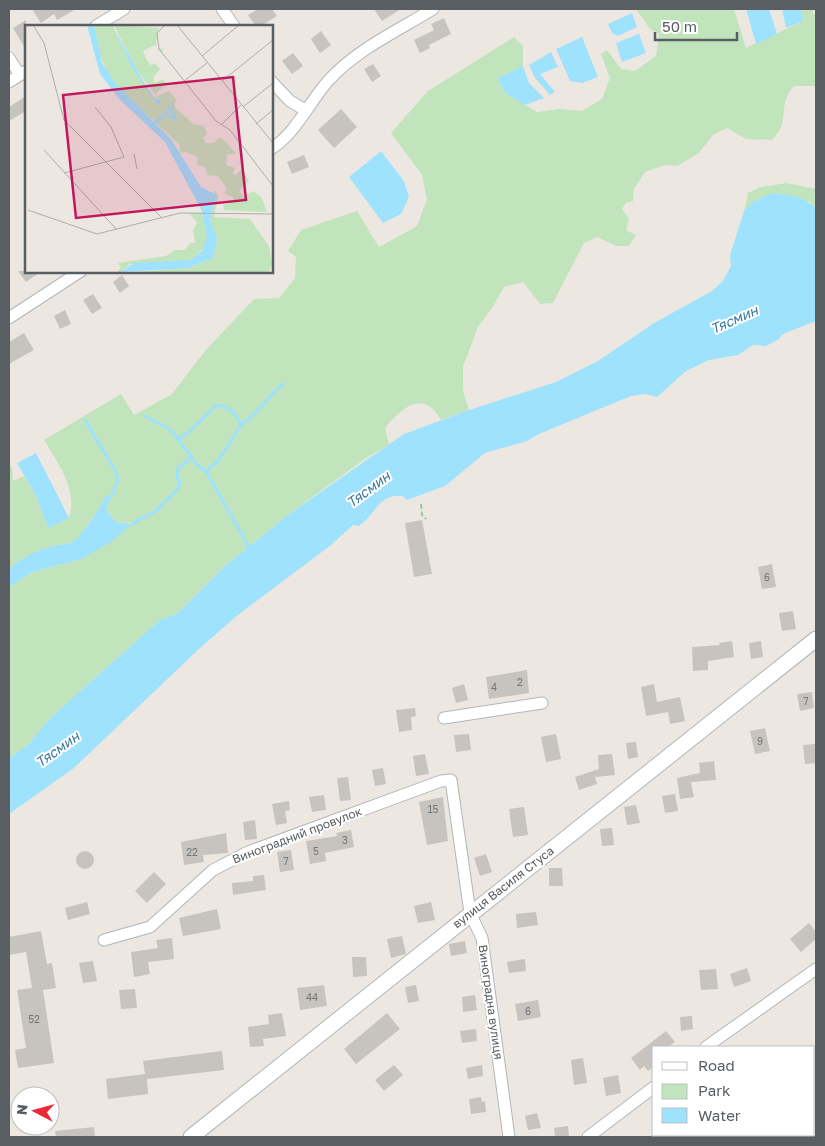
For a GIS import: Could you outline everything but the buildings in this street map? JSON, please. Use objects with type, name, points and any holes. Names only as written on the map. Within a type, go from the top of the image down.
[{"type":"street","points":[[98,25],[124,9]]},
{"type":"street","points":[[222,9],[233,25]]},
{"type":"street","points":[[272,148],[296,128],[305,110],[328,81],[350,59],[433,9]]},
{"type":"street","points":[[9,58],[23,73],[9,82]]},
{"type":"street","points":[[272,82],[290,101],[305,110]]},
{"type":"street","points":[[9,318],[79,272]]},
{"type":"street","name":"вулиця Василя Стуса","points":[[191,1137],[816,639]]},
{"type":"street","points":[[444,718],[542,703]]},
{"type":"street","name":"Виноградна вулиця","points":[[451,780],[470,914],[482,938],[509,1137]]},
{"type":"street","name":"Виноградний провулок","points":[[104,940],[150,927],[213,870],[248,852],[440,781],[451,780]]},
{"type":"street","points":[[707,1046],[816,969]]},
{"type":"street","points":[[588,1137],[652,1089]]},
{"type":"path","points":[[421,504],[422,515],[426,519]]},
{"type":"green space","points":[[636,9],[734,9],[746,48],[803,21],[801,9],[813,9],[813,15],[816,14],[816,86],[794,86],[786,100],[781,126],[772,140],[746,139],[727,128],[713,135],[699,153],[677,166],[665,165],[645,172],[634,189],[633,201],[626,203],[622,209],[629,219],[626,230],[636,235],[629,246],[616,246],[597,237],[584,243],[553,303],[540,304],[523,282],[504,287],[478,327],[463,367],[463,391],[469,410],[441,420],[427,405],[413,404],[406,408],[385,428],[389,445],[369,456],[289,514],[225,566],[178,613],[160,620],[50,718],[28,745],[9,758],[9,587],[32,572],[82,559],[110,542],[131,523],[115,522],[106,509],[100,511],[82,534],[73,542],[56,545],[36,552],[9,569],[9,463],[12,468],[13,481],[24,476],[36,496],[48,528],[69,518],[71,497],[69,487],[44,440],[121,394],[134,415],[172,394],[204,352],[254,299],[279,298],[295,278],[296,257],[288,251],[301,230],[357,211],[379,247],[417,226],[427,199],[422,175],[391,133],[428,91],[514,37],[523,46],[523,66],[498,78],[505,93],[537,112],[560,109],[582,111],[602,99],[610,78],[601,54],[607,50],[621,69],[635,71],[656,56],[659,34],[650,29]]},
{"type":"green space","points":[[787,183],[816,189],[816,208],[809,201],[744,211],[748,193],[760,187]]},
{"type":"water","points":[[746,9],[769,9],[777,34],[756,44]]},
{"type":"water","points":[[782,9],[801,9],[803,21],[786,28]]},
{"type":"water","points":[[632,13],[637,27],[618,36],[612,33],[608,24]]},
{"type":"water","points":[[639,34],[646,53],[622,62],[616,43]]},
{"type":"water","points":[[582,37],[598,77],[582,83],[570,81],[556,49]]},
{"type":"water","points":[[551,52],[558,67],[540,74],[555,92],[550,95],[535,78],[529,65]]},
{"type":"water","points":[[523,66],[529,83],[544,98],[525,105],[505,93],[498,78]]},
{"type":"water","points":[[381,151],[404,181],[409,197],[401,214],[383,223],[349,177]]},
{"type":"water","name":"Тясмин","points":[[772,193],[790,195],[806,201],[816,208],[816,321],[783,334],[778,340],[766,346],[753,345],[738,355],[709,360],[686,371],[657,397],[645,394],[631,396],[539,434],[527,441],[485,453],[445,486],[407,500],[403,496],[395,496],[383,501],[359,526],[353,525],[331,545],[239,614],[200,648],[74,768],[9,814],[9,758],[28,745],[50,718],[160,620],[178,613],[225,566],[289,514],[404,434],[469,410],[556,382],[598,361],[654,323],[712,291],[723,281],[731,266],[730,255],[744,211],[753,202]]},
{"type":"water","points":[[36,453],[69,518],[48,528],[36,496],[17,463]]},
{"type":"water","points":[[112,495],[106,509],[115,522],[132,524],[111,542],[82,559],[32,572],[9,587],[9,569],[35,552],[55,545],[70,543],[76,539],[91,521],[106,496]]},
{"type":"waterway","points":[[241,425],[283,384]]},
{"type":"waterway","points":[[178,439],[189,432],[217,405],[229,409],[237,417],[241,425],[218,461],[206,471]]},
{"type":"waterway","points":[[145,416],[171,430],[200,468],[206,471],[250,549]]},
{"type":"waterway","points":[[85,420],[116,472],[118,480],[112,495]]},
{"type":"waterway","points":[[133,524],[156,511],[180,486],[177,477],[178,468],[192,457]]}]
